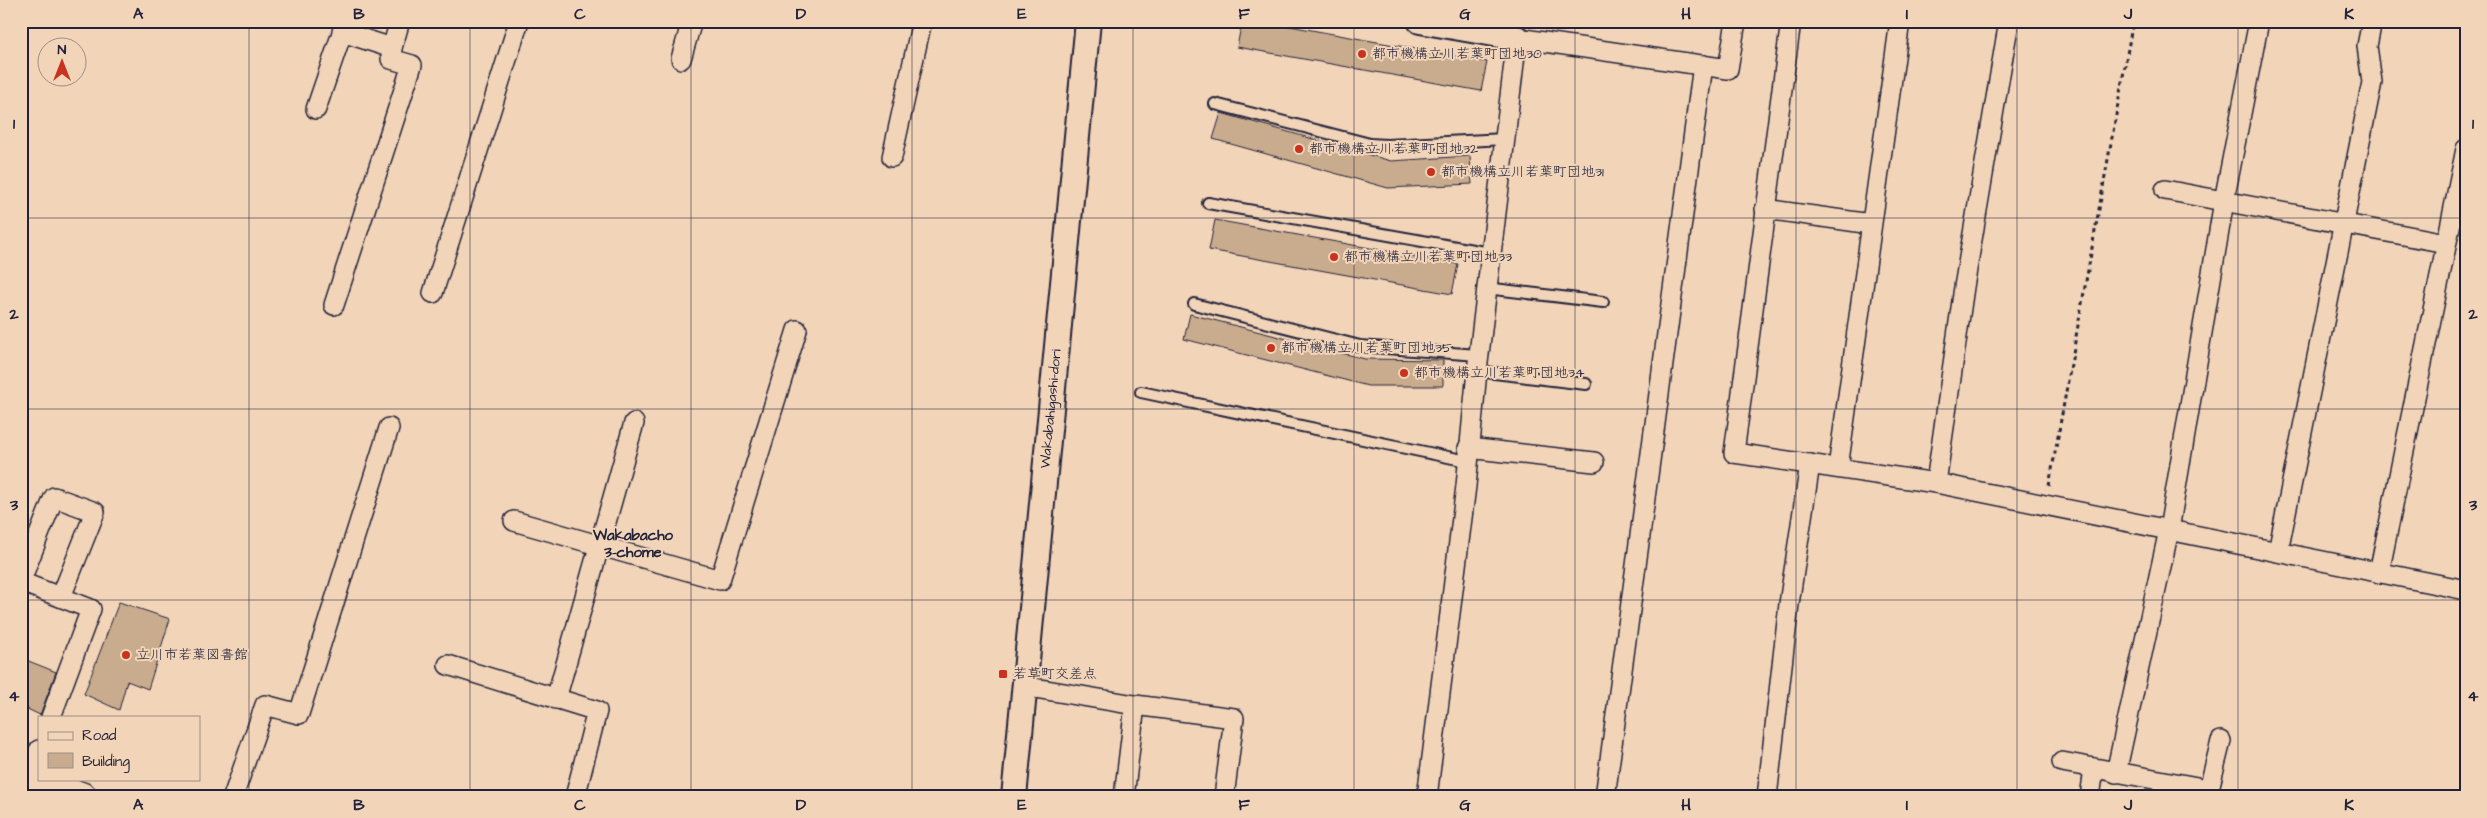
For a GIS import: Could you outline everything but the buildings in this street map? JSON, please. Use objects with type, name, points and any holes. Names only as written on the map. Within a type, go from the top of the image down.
[{"type":"main road","points":[[25,775],[38,780]]},
{"type":"main road","points":[[38,780],[83,797]]},
{"type":"street","points":[[334,305],[412,65],[391,59],[392,48],[400,21]]},
{"type":"street","points":[[434,293],[519,21]]},
{"type":"street","points":[[681,59],[692,21]]},
{"type":"street","points":[[892,157],[922,21]]},
{"type":"street","name":"Wakabahigashi-dori","points":[[1014,797],[1023,686],[1088,21]]},
{"type":"street","points":[[1420,21],[1517,38],[1728,69],[1736,21]]},
{"type":"street","points":[[1791,21],[1734,453],[1936,483],[2466,590]]},
{"type":"street","points":[[1838,468],[1900,21]]},
{"type":"street","points":[[1936,483],[1964,287],[2009,21]]},
{"type":"street","points":[[2116,773],[2169,530],[2224,202],[2259,21]]},
{"type":"street","points":[[2278,552],[2342,224],[2372,82],[2367,46],[2372,21]]},
{"type":"street","points":[[316,109],[344,27],[392,48]]},
{"type":"street","points":[[1426,797],[1466,486],[1467,454],[1517,38]]},
{"type":"street","points":[[1605,797],[1703,65]]},
{"type":"street","points":[[2379,573],[2466,149]]},
{"type":"street","points":[[2165,190],[2446,243]]},
{"type":"street","points":[[1765,209],[1871,224]]},
{"type":"street","points":[[514,521],[720,580],[798,330]]},
{"type":"street","points":[[556,699],[634,423]]},
{"type":"street","points":[[233,797],[265,705],[299,714],[389,428]]},
{"type":"street","points":[[1467,454],[1594,462]]},
{"type":"street","points":[[1767,797],[1789,604],[1810,464]]},
{"type":"street","points":[[51,716],[91,608],[61,597],[21,581],[54,497],[95,512],[61,597]]},
{"type":"street","points":[[448,665],[597,711],[575,797]]},
{"type":"street","points":[[1023,686],[1135,705],[1234,718],[1224,797]]},
{"type":"street","points":[[1124,797],[1135,705]]},
{"type":"street","points":[[2062,762],[2208,793],[2221,741]]},
{"type":"street","points":[[25,775],[38,752]]},
{"type":"street","points":[[2090,797],[2094,769]]},
{"type":"lane","points":[[1216,104],[1370,144],[1387,145],[1505,139]]},
{"type":"lane","points":[[1208,204],[1490,253]]},
{"type":"lane","points":[[1486,288],[1603,302]]},
{"type":"lane","points":[[1194,304],[1360,346],[1478,363],[1586,384]]},
{"type":"lane","points":[[1141,392],[1467,454]]},
{"type":"path","points":[[2049,489],[2133,21]]},
{"type":"place","name":"都市機構立川若葉町団地30","points":[[1362,54]]},
{"type":"place","name":"都市機構立川若葉町団地32","points":[[1299,149]]},
{"type":"place","name":"都市機構立川若葉町団地31","points":[[1431,172]]},
{"type":"place","name":"都市機構立川若葉町団地33","points":[[1334,257]]},
{"type":"place","name":"都市機構立川若葉町団地35","points":[[1271,348]]},
{"type":"place","name":"都市機構立川若葉町団地34","points":[[1404,373]]},
{"type":"place","name":"立川市若葉図書館","points":[[126,655]]},
{"type":"place","name":"若草町交差点","points":[[1003,674]]},
{"type":"district","name":"Wakabacho 3-chome","points":[[633,544]]}]
